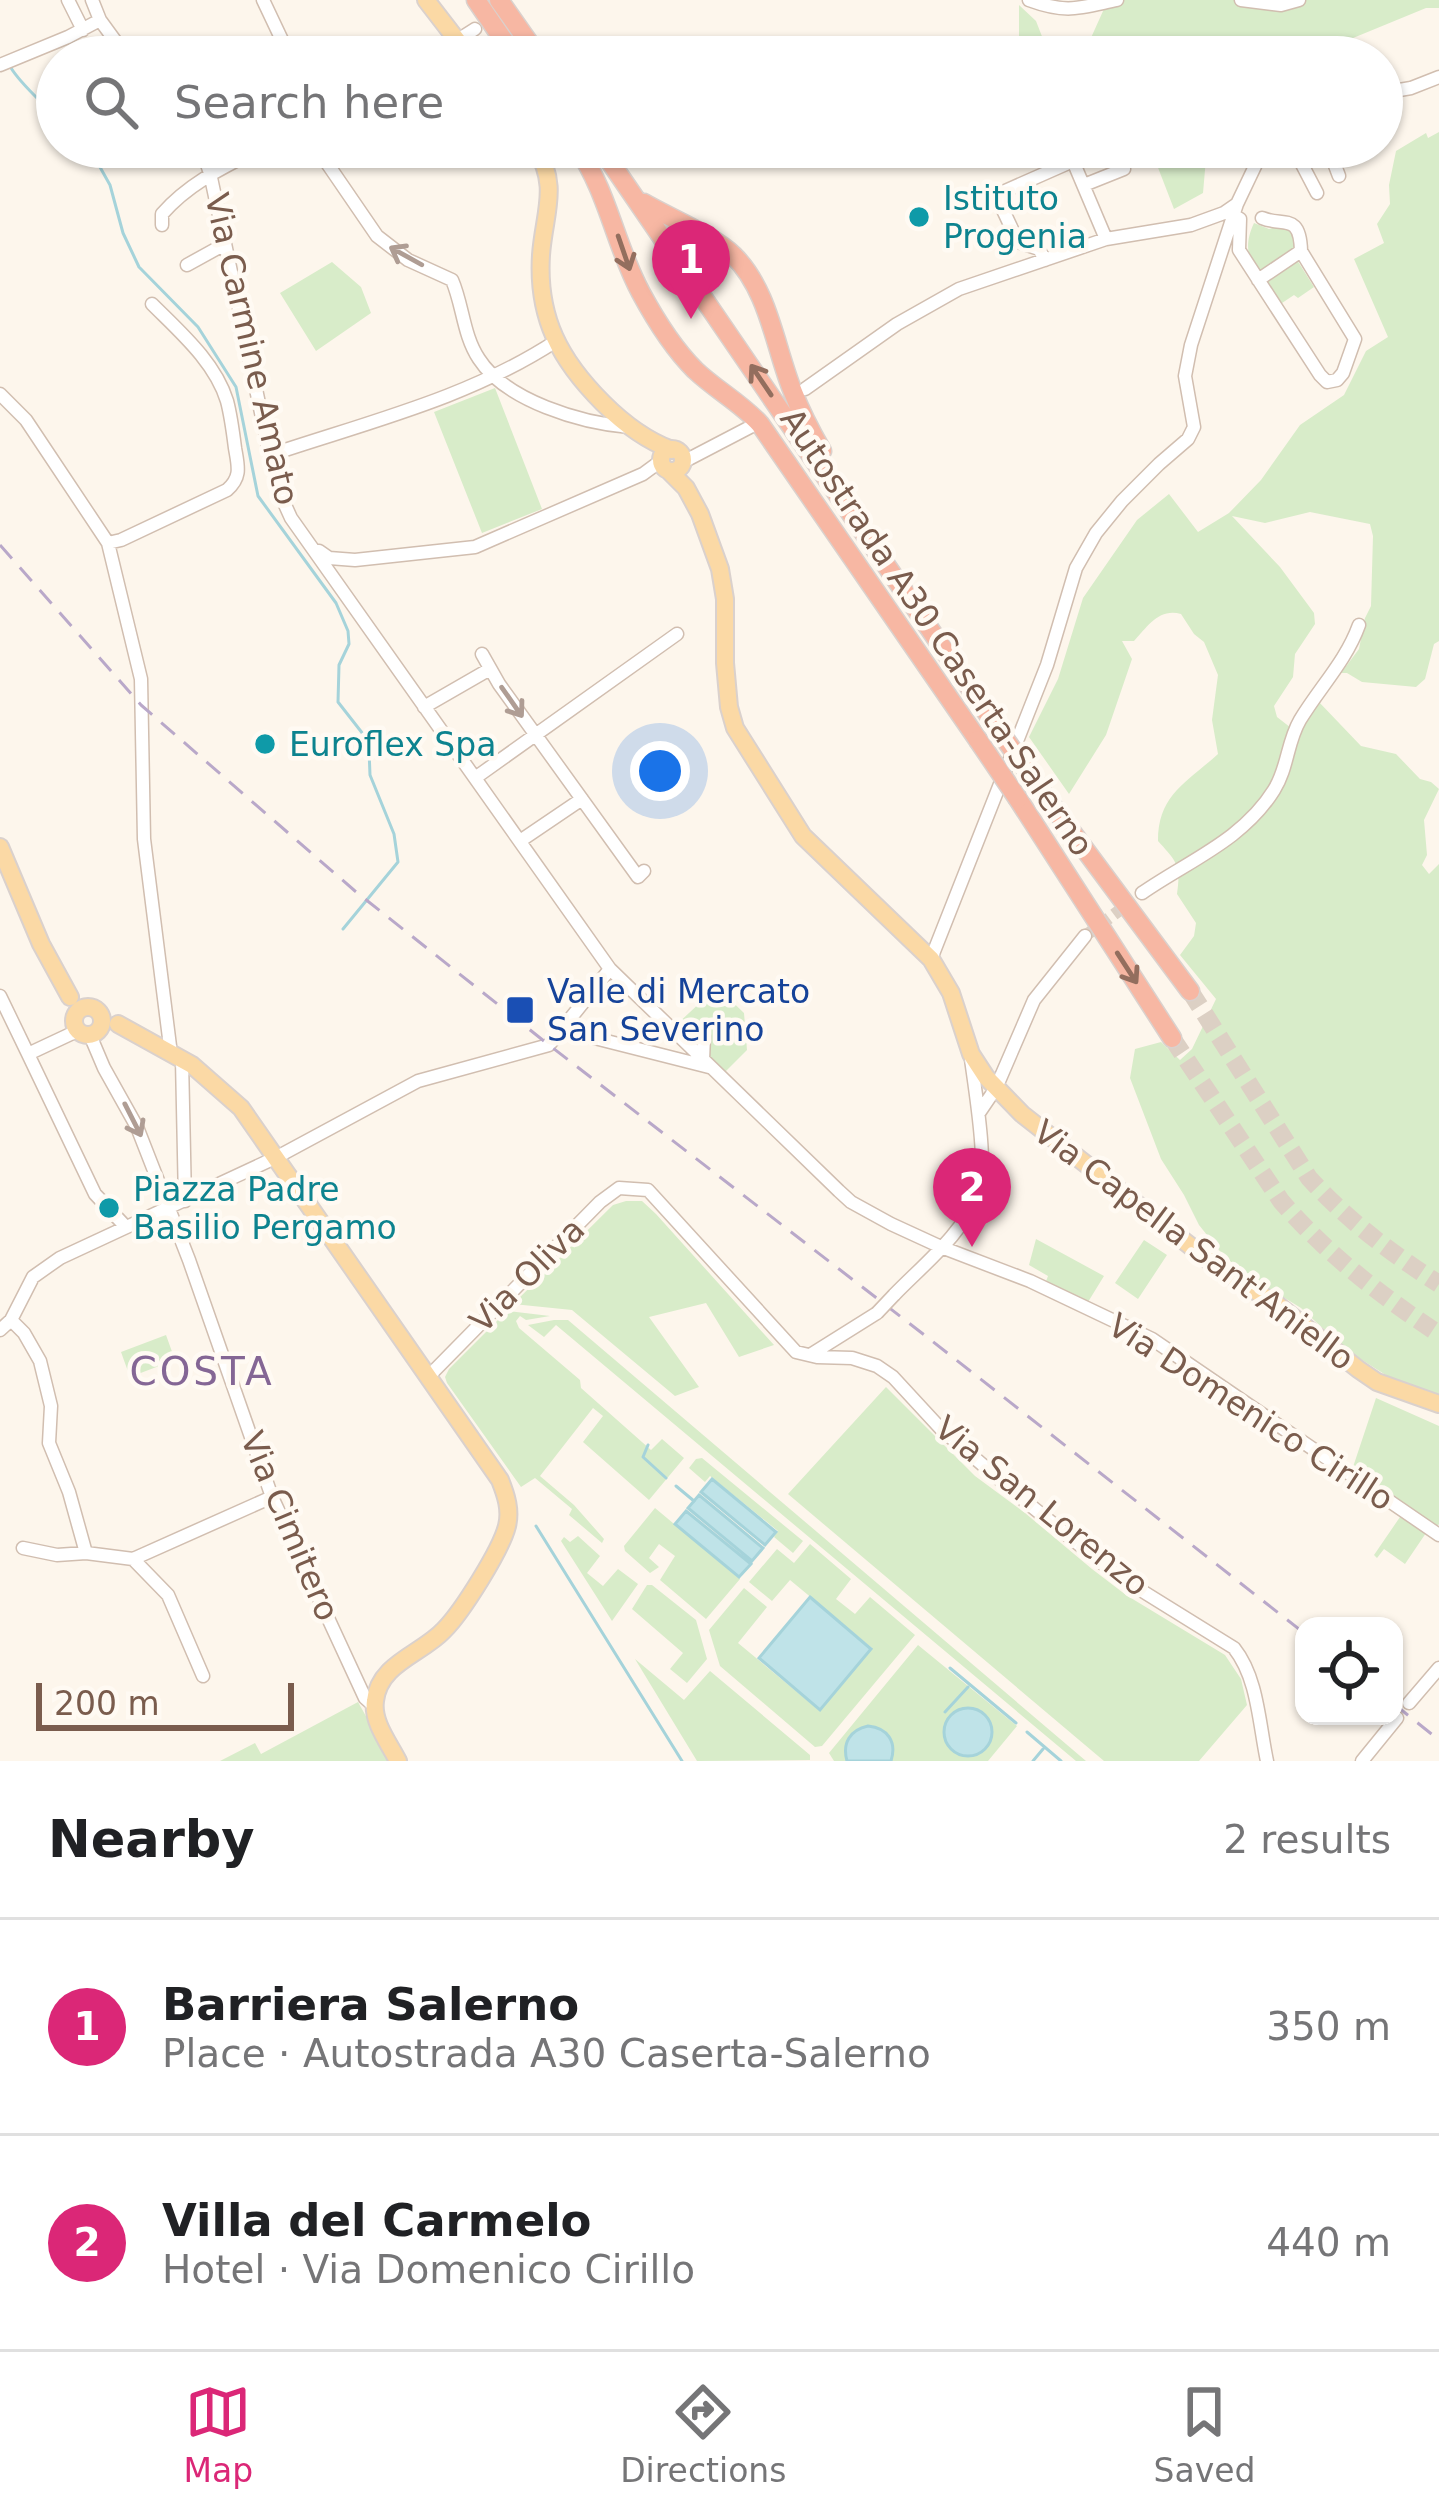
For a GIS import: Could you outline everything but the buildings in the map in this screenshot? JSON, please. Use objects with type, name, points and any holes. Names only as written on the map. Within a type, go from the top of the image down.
[{"type":"highway","points":[[476,0],[501,36]]},
{"type":"highway","points":[[500,0],[524,36]]},
{"type":"highway","name":"Autostrada A30 Caserta-Salerno","points":[[589,168],[631,274],[667,334],[694,369],[760,424],[1018,799],[1172,1037]]},
{"type":"highway","name":"Autostrada A30 Caserta-Salerno","points":[[615,168],[1034,781],[1190,992]]},
{"type":"highway","points":[[636,199],[721,246],[743,268],[758,292],[802,412],[877,550]]},
{"type":"main road","points":[[426,0],[454,36]]},
{"type":"main road","points":[[546,168],[550,183],[541,257],[542,297],[556,341],[581,381],[629,427],[673,458],[711,538],[725,599],[724,663],[735,728],[802,836],[931,959]]},
{"type":"main road","name":"Via Cimitero","points":[[0,847],[41,944],[90,1019]]},
{"type":"main road","name":"Via Capella Sant'Aniello","points":[[931,959],[951,993],[971,1054],[1022,1114],[1358,1369],[1377,1382],[1439,1404]]},
{"type":"main road","points":[[90,1019],[177,1057],[241,1108],[500,1480],[507,1526],[486,1568],[444,1631],[392,1667],[376,1706],[398,1761]]},
{"type":"street","points":[[68,0],[83,30]]},
{"type":"street","points":[[92,0],[112,36]]},
{"type":"street","points":[[263,0],[280,36]]},
{"type":"street","points":[[1029,0],[1070,10],[1117,0]]},
{"type":"street","points":[[1241,0],[1281,5],[1299,0]]},
{"type":"street","points":[[68,36],[100,20]]},
{"type":"street","points":[[471,36],[475,29]]},
{"type":"street","points":[[0,65],[36,49]]},
{"type":"street","points":[[1403,89],[1439,77]]},
{"type":"street","name":"Via Carmine Amato","points":[[208,168],[253,396],[281,496],[290,518],[333,570]]},
{"type":"street","points":[[162,225],[162,214],[170,205],[220,168]]},
{"type":"street","points":[[330,168],[377,236],[408,260],[452,280],[471,343],[494,376],[526,397],[572,417],[629,427]]},
{"type":"street","points":[[1046,260],[1039,248],[1018,242],[996,195],[1057,168]]},
{"type":"street","points":[[1076,168],[1106,239]]},
{"type":"street","points":[[931,959],[1047,664],[1076,568],[1122,501],[1188,440],[1194,427],[1185,376],[1191,345],[1226,235],[1254,168]]},
{"type":"street","points":[[1304,168],[1317,193]]},
{"type":"street","points":[[1336,168],[1339,176]]},
{"type":"street","points":[[1084,185],[1124,169]]},
{"type":"street","points":[[805,389],[958,289],[1106,239],[1191,225],[1235,210]]},
{"type":"street","points":[[1235,210],[1240,219],[1239,250],[1320,375],[1327,382],[1337,380],[1355,339],[1301,251],[1301,239],[1291,223],[1262,218]]},
{"type":"street","points":[[1191,225],[1226,235]]},
{"type":"street","points":[[187,265],[226,244]]},
{"type":"street","points":[[1258,280],[1301,251]]},
{"type":"street","points":[[108,543],[227,490],[237,481],[230,401],[194,347],[152,304]]},
{"type":"street","points":[[271,455],[406,412],[494,376],[556,341]]},
{"type":"street","points":[[0,394],[26,420],[108,543],[141,679],[144,839],[177,1057],[185,1201]]},
{"type":"street","points":[[230,401],[253,396]]},
{"type":"street","points":[[582,799],[520,841],[333,570],[355,560],[475,547],[752,426]]},
{"type":"street","points":[[1142,893],[1257,816],[1288,762],[1297,725],[1352,645],[1359,625]]},
{"type":"street","points":[[475,778],[677,634]]},
{"type":"street","points":[[482,654],[638,877],[644,871]]},
{"type":"street","points":[[424,707],[490,669]]},
{"type":"street","name":"Via Domenico Cirillo","points":[[520,841],[610,969],[851,1202],[1151,1339],[1439,1535]]},
{"type":"street","points":[[978,1114],[996,1088],[1034,1000],[1085,936]]},
{"type":"street","points":[[86,1553],[70,1492],[51,1451],[50,1397],[40,1360],[24,1333],[3,1327],[33,1277],[277,1157],[418,1081],[549,1045],[610,969]]},
{"type":"street","points":[[0,996],[95,1195],[126,1228]]},
{"type":"street","points":[[28,1054],[90,1019]]},
{"type":"street","name":"Via Cimitero","points":[[90,1019],[104,1068],[137,1127],[169,1208],[272,1497],[358,1682]]},
{"type":"street","points":[[563,1030],[707,1064],[704,1036]]},
{"type":"street","points":[[809,1355],[877,1313],[941,1247],[980,1190],[971,1054]]},
{"type":"street","name":"Via Oliva","points":[[429,1376],[619,1188],[648,1190],[784,1342],[809,1355]]},
{"type":"street","name":"Via San Lorenzo","points":[[809,1355],[852,1358],[877,1366],[941,1429],[1118,1576],[1234,1648],[1250,1677],[1267,1761]]},
{"type":"street","points":[[23,1548],[133,1559],[272,1497]]},
{"type":"street","points":[[133,1559],[168,1595],[203,1676]]},
{"type":"street","points":[[376,1706],[358,1682],[392,1667]]},
{"type":"street","points":[[1409,1703],[1439,1668]]},
{"type":"street","points":[[1362,1761],[1391,1725]]},
{"type":"green space","points":[[1108,0],[1439,0],[1439,8],[1426,8],[1358,36],[1092,36]]},
{"type":"green space","points":[[1019,5],[1036,21],[1042,36],[1019,36]]},
{"type":"green space","points":[[1439,132],[1439,641],[1434,644],[1425,679],[1416,687],[1362,682],[1341,673],[1359,649],[1371,606],[1370,524],[1310,512],[1265,523],[1232,516],[1280,567],[1314,613],[1315,624],[1295,654],[1293,677],[1274,706],[1277,717],[1295,731],[1318,701],[1361,746],[1396,754],[1420,779],[1439,789],[1424,820],[1427,855],[1422,865],[1429,874],[1439,864],[1439,1397],[1406,1388],[1345,1349],[1301,1308],[1223,1255],[1199,1225],[1161,1159],[1130,1078],[1135,1049],[1161,1042],[1180,1060],[1192,1049],[1216,999],[1180,955],[1194,936],[1196,923],[1177,894],[1176,864],[1158,841],[1169,801],[1218,754],[1212,720],[1218,675],[1204,642],[1181,614],[1173,613],[1154,620],[1134,641],[1122,641],[1132,659],[1106,735],[1069,794],[1029,737],[1058,679],[1083,598],[1137,520],[1169,494],[1198,532],[1229,513],[1261,480],[1300,425],[1344,395],[1366,351],[1388,337],[1354,259],[1384,243],[1377,224],[1390,204],[1392,168],[1403,168],[1403,147],[1426,133],[1428,138]]},
{"type":"green space","points":[[1158,168],[1205,168],[1203,193],[1174,209]]},
{"type":"green space","points":[[1254,223],[1269,229],[1286,224],[1298,246],[1292,252],[1314,287],[1279,305],[1249,257]]},
{"type":"green space","points":[[332,262],[361,287],[371,313],[316,351],[280,293]]},
{"type":"green space","points":[[495,388],[542,509],[482,533],[434,412]]},
{"type":"green space","points":[[717,987],[744,1013],[747,1050],[725,1072],[675,1026]]},
{"type":"green space","points":[[642,1201],[656,1214],[774,1345],[739,1357],[706,1303],[649,1317],[699,1387],[675,1396],[572,1310],[513,1304],[613,1205]]},
{"type":"green space","points":[[1036,1239],[1104,1276],[1088,1302],[1045,1284],[1048,1276],[1029,1265]]},
{"type":"green space","points":[[1144,1240],[1167,1255],[1138,1299],[1115,1283]]},
{"type":"green space","points":[[507,1311],[550,1316],[526,1320],[520,1316],[516,1321],[651,1450],[662,1439],[684,1458],[649,1500],[583,1442],[603,1416],[593,1408],[540,1476],[574,1505],[604,1539],[602,1543],[535,1478],[521,1487],[447,1383],[449,1369]]},
{"type":"green space","points":[[568,1320],[1086,1761],[1076,1761],[556,1325],[544,1337],[528,1325]]},
{"type":"green space","points":[[166,1335],[175,1360],[130,1377],[121,1352]]},
{"type":"green space","points":[[886,1387],[975,1476],[1092,1569],[1225,1655],[1241,1679],[1247,1705],[1199,1761],[1104,1761],[788,1494]]},
{"type":"green space","points":[[1376,1398],[1439,1426],[1439,1524],[1435,1530],[1351,1473]]},
{"type":"green space","points":[[702,1458],[803,1541],[793,1553],[774,1537],[778,1531],[710,1476],[705,1482],[689,1468]]},
{"type":"green space","points":[[655,1508],[740,1579],[706,1619],[660,1580],[675,1556],[659,1544],[649,1558],[659,1567],[650,1573],[625,1551],[624,1546]]},
{"type":"green space","points":[[1400,1517],[1426,1533],[1405,1564],[1384,1549],[1377,1558],[1374,1555]]},
{"type":"green space","points":[[578,1536],[600,1556],[587,1573],[603,1586],[618,1569],[638,1584],[612,1621],[561,1541]]},
{"type":"green space","points":[[810,1544],[851,1579],[836,1599],[855,1614],[870,1597],[915,1635],[822,1746],[815,1747],[720,1666],[709,1630],[744,1588],[767,1607],[738,1643],[820,1711],[872,1648],[790,1580],[772,1601],[749,1582],[777,1549],[794,1563]]},
{"type":"green space","points":[[647,1585],[696,1620],[707,1659],[687,1683],[670,1669],[683,1653],[632,1609]]},
{"type":"green space","points":[[918,1645],[1017,1726],[988,1761],[834,1761],[829,1753]]},
{"type":"green space","points":[[635,1659],[684,1700],[710,1671],[810,1755],[810,1760],[697,1761]]},
{"type":"green space","points":[[358,1702],[391,1761],[220,1761],[255,1743],[261,1754]]},
{"type":"water","points":[[712,1479],[776,1532],[765,1545],[701,1492]]},
{"type":"water","points":[[699,1495],[763,1548],[752,1561],[688,1508]]},
{"type":"water","points":[[686,1511],[751,1564],[739,1577],[675,1524]]},
{"type":"water","points":[[810,1597],[871,1649],[820,1710],[759,1658]]},
{"type":"water","points":[[968,1708],[985,1715],[992,1732],[985,1749],[968,1756],[951,1749],[944,1732],[951,1715]]},
{"type":"water","points":[[868,1726],[889,1737],[891,1761],[847,1761],[849,1738]]},
{"type":"waterway","points":[[11,68],[36,97]]},
{"type":"waterway","points":[[100,168],[139,267],[198,327],[236,387],[258,496],[336,603],[348,631],[349,644],[339,665],[338,702],[363,734],[370,775],[394,834],[398,862],[343,929]]},
{"type":"waterway","points":[[648,1445],[643,1457],[666,1478]]},
{"type":"waterway","points":[[676,1486],[694,1501]]},
{"type":"waterway","points":[[536,1526],[682,1761]]},
{"type":"waterway","points":[[950,1668],[1016,1723]]},
{"type":"waterway","points":[[945,1712],[968,1687]]},
{"type":"waterway","points":[[1027,1732],[1061,1761]]},
{"type":"waterway","points":[[1033,1761],[1043,1749]]},
{"type":"tunnel","points":[[1085,936],[1132,901]]},
{"type":"tunnel","points":[[1190,991],[1309,1178],[1370,1235],[1439,1284]]},
{"type":"tunnel","points":[[1172,1038],[1281,1201],[1356,1273],[1439,1334]]},
{"type":"railway","points":[[0,545],[141,705],[355,891],[1295,1626]]},
{"type":"railway","points":[[1403,1711],[1439,1740]]},
{"type":"place","name":"Istituto Progenia","points":[[919,217]]},
{"type":"place","name":"Barriera Salerno","points":[[691,319]]},
{"type":"place","name":"Euroflex Spa","points":[[265,744]]},
{"type":"place","name":"Valle di Mercato San Severino","points":[[520,1010]]},
{"type":"place","name":"Piazza Padre Basilio Pergamo","points":[[109,1208]]},
{"type":"place","name":"Villa del Carmelo","points":[[972,1247]]},
{"type":"district","name":"COSTA","points":[[202,1371]]}]
